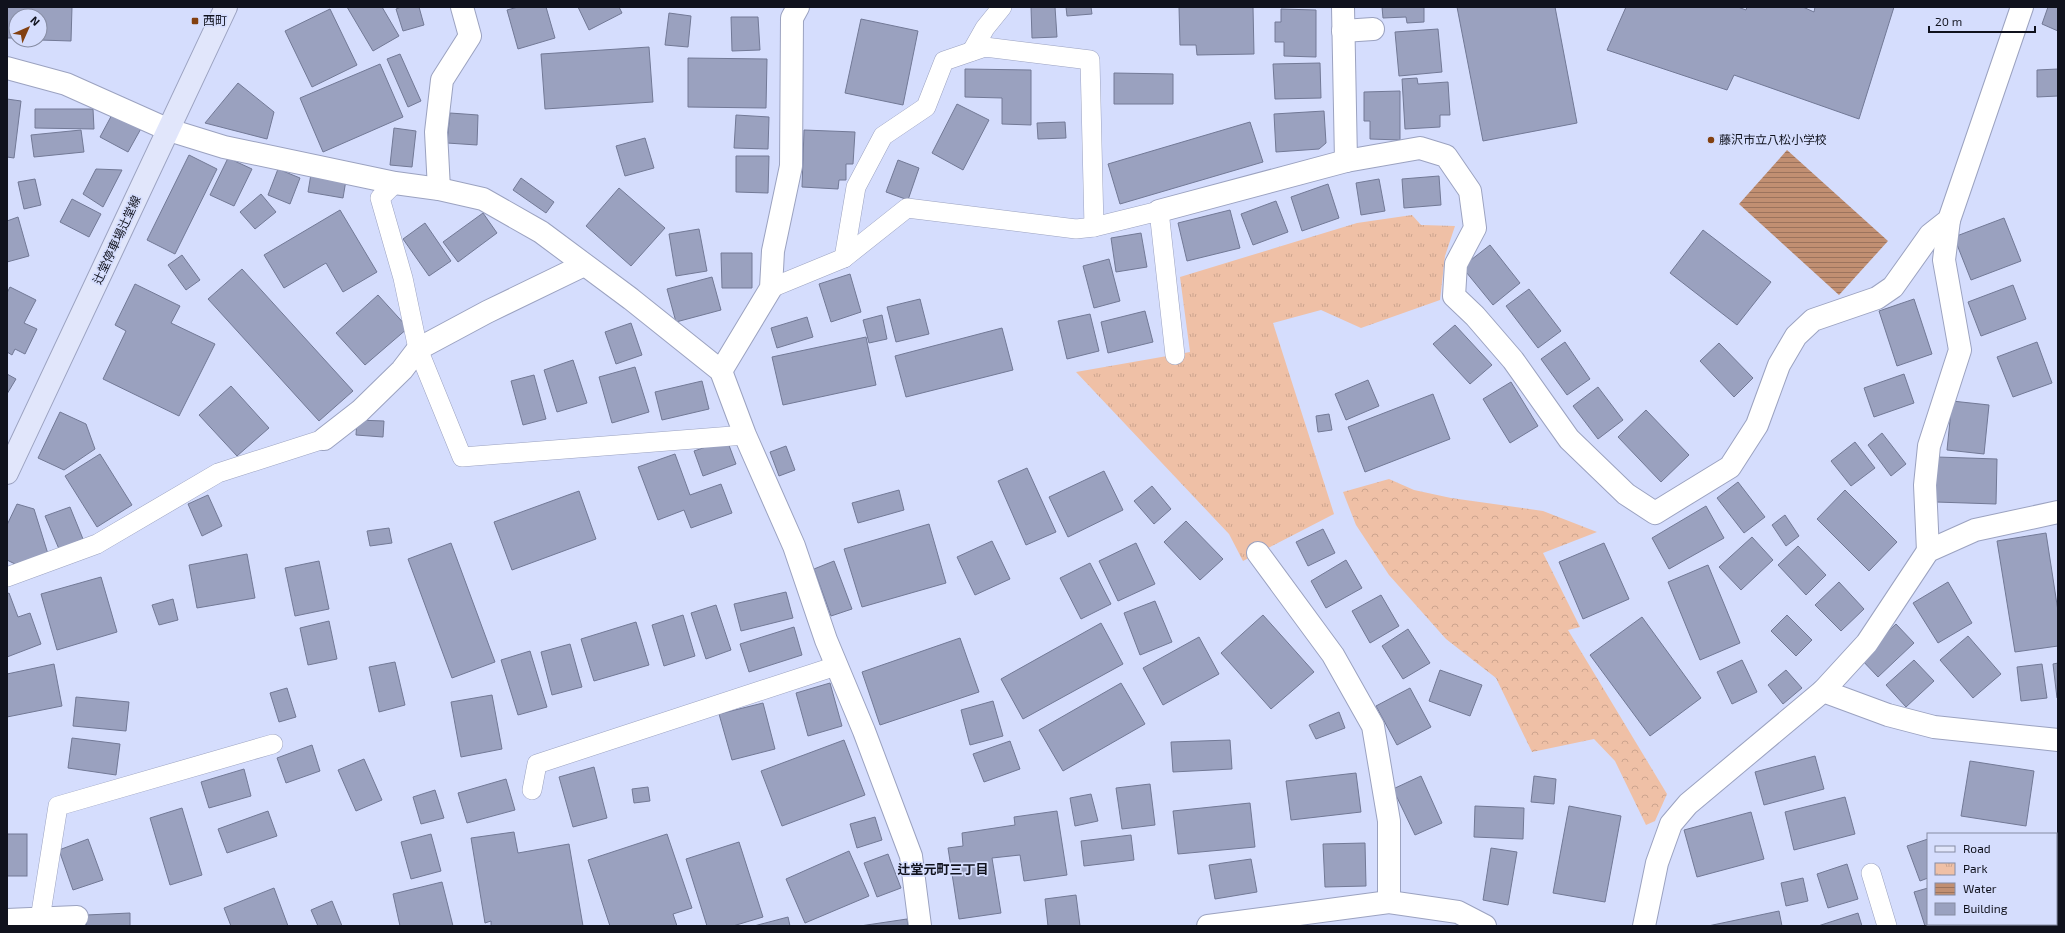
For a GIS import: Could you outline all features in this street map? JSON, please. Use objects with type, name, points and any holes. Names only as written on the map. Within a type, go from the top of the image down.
[{"type":"main road","name":"辻堂停車場辻堂線","points":[[9,463],[169,130],[226,7]]},
{"type":"street","points":[[439,189],[436,132],[442,80],[470,36],[462,7]]},
{"type":"street","points":[[721,371],[771,288],[772,251],[791,166],[792,18],[798,7]]},
{"type":"street","points":[[1343,7],[1346,161]]},
{"type":"street","points":[[1928,551],[1925,485],[1929,446],[1960,350],[1944,260],[1949,220],[2022,7]]},
{"type":"street","points":[[1343,31],[1373,28]]},
{"type":"street","points":[[7,68],[66,84],[169,130],[224,147],[395,183],[439,189],[483,199],[541,232],[631,299],[721,371],[745,435],[794,546],[836,666],[864,731],[911,856],[920,926]]},
{"type":"street","points":[[1159,211],[1346,161],[1420,148],[1446,156],[1470,190],[1475,228],[1456,264],[1454,296],[1475,316],[1513,360],[1569,440],[1626,494],[1655,512],[1730,467],[1757,425],[1779,365],[1796,336],[1813,320],[1877,298],[1893,287],[1930,235],[1949,220]]},
{"type":"street","points":[[324,439],[360,411],[402,370],[418,349],[487,312],[584,264]]},
{"type":"street","points":[[1644,926],[1657,863],[1671,824],[1688,804],[1823,691],[1867,643],[1928,551],[1975,530],[2058,512]]},
{"type":"street","points":[[1258,553],[1333,655],[1372,726],[1389,821],[1389,902]]},
{"type":"street","points":[[1823,691],[1888,714],[1934,727],[2058,740]]},
{"type":"street","points":[[1208,926],[1389,902],[1458,912],[1485,926]]},
{"type":"street","points":[[7,920],[77,917]]},
{"type":"lane","points":[[972,52],[985,28],[1002,7]]},
{"type":"lane","points":[[844,258],[856,187],[883,136],[926,107],[944,61],[985,47],[1090,60],[1094,227]]},
{"type":"lane","points":[[395,183],[380,198],[403,278],[418,349],[462,457],[745,435]]},
{"type":"lane","points":[[771,288],[844,258],[907,208],[1076,229],[1094,227],[1159,211],[1175,355]]},
{"type":"lane","points":[[7,576],[97,544],[218,473],[324,439]]},
{"type":"lane","points":[[532,790],[537,764],[836,666]]},
{"type":"lane","points":[[40,919],[58,806],[273,744]]},
{"type":"lane","points":[[1871,873],[1887,926]]},
{"type":"green space","points":[[1412,215],[1421,225],[1455,226],[1445,256],[1440,300],[1361,328],[1321,310],[1273,323],[1334,514],[1243,561],[1229,534],[1076,372],[1190,352],[1180,277],[1357,223]]},
{"type":"green space","points":[[1389,479],[1414,490],[1451,498],[1543,511],[1597,532],[1543,553],[1580,627],[1568,630],[1667,794],[1655,821],[1646,825],[1615,761],[1594,739],[1532,752],[1496,678],[1446,639],[1389,575],[1356,525],[1343,492]]},
{"type":"water","points":[[1787,150],[1888,241],[1839,295],[1739,204]]},
{"type":"building","points":[[7,7],[72,7],[71,41],[48,40],[48,8],[8,8],[7,38]]},
{"type":"building","points":[[347,7],[382,7],[399,36],[373,51]]},
{"type":"building","points":[[401,7],[419,7],[424,25],[403,31],[396,9]]},
{"type":"building","points":[[518,7],[546,7],[555,38],[518,49],[507,10]]},
{"type":"building","points":[[578,7],[619,7],[622,13],[589,30]]},
{"type":"building","points":[[1031,7],[1055,7],[1057,37],[1032,38]]},
{"type":"building","points":[[1066,7],[1091,7],[1092,14],[1067,16]]},
{"type":"building","points":[[1179,7],[1253,7],[1254,54],[1197,55],[1196,45],[1180,45]]},
{"type":"building","points":[[1382,7],[1424,7],[1424,22],[1407,23],[1406,17],[1383,18]]},
{"type":"building","points":[[1457,7],[1555,7],[1577,123],[1483,141]]},
{"type":"building","points":[[1626,7],[1738,7],[1746,10],[1747,7],[1803,7],[1814,12],[1815,7],[1894,7],[1859,119],[1734,75],[1727,90],[1607,50]]},
{"type":"building","points":[[2048,7],[2058,7],[2058,31],[2042,24]]},
{"type":"building","points":[[330,9],[357,65],[312,87],[285,31]]},
{"type":"building","points":[[1281,9],[1316,10],[1316,57],[1284,56],[1284,42],[1275,42],[1275,22],[1281,22]]},
{"type":"building","points":[[669,13],[691,16],[688,47],[665,45]]},
{"type":"building","points":[[731,17],[758,17],[760,50],[732,51]]},
{"type":"building","points":[[861,19],[918,31],[903,105],[845,93]]},
{"type":"building","points":[[1438,29],[1442,72],[1399,76],[1395,32]]},
{"type":"building","points":[[649,47],[653,102],[545,109],[541,54]]},
{"type":"building","points":[[400,54],[421,101],[408,107],[387,59]]},
{"type":"building","points":[[688,58],[767,59],[766,108],[688,107]]},
{"type":"building","points":[[1320,63],[1321,98],[1275,99],[1273,64]]},
{"type":"building","points":[[380,64],[403,117],[323,152],[300,98]]},
{"type":"building","points":[[965,69],[1031,70],[1031,125],[1002,124],[1002,98],[965,97]]},
{"type":"building","points":[[2058,69],[2058,96],[2037,97],[2037,70]]},
{"type":"building","points":[[1114,73],[1173,74],[1173,104],[1114,104]]},
{"type":"building","points":[[1417,78],[1418,84],[1448,82],[1450,115],[1440,115],[1440,127],[1405,129],[1402,79]]},
{"type":"building","points":[[238,83],[274,112],[267,139],[205,123]]},
{"type":"building","points":[[1400,91],[1400,140],[1370,139],[1370,121],[1364,121],[1364,92]]},
{"type":"building","points":[[7,99],[21,101],[14,158],[7,157]]},
{"type":"building","points":[[957,104],[989,120],[963,170],[932,153]]},
{"type":"building","points":[[35,109],[93,109],[94,129],[35,128]]},
{"type":"building","points":[[115,109],[143,125],[128,152],[100,137]]},
{"type":"building","points":[[1324,111],[1326,143],[1319,149],[1276,152],[1274,114]]},
{"type":"building","points":[[450,113],[478,115],[477,145],[447,143]]},
{"type":"building","points":[[736,115],[769,117],[768,149],[734,148]]},
{"type":"building","points":[[1065,122],[1066,138],[1038,139],[1037,123]]},
{"type":"building","points":[[1250,122],[1263,162],[1120,204],[1108,164]]},
{"type":"building","points":[[394,128],[416,131],[412,167],[390,165]]},
{"type":"building","points":[[81,130],[84,152],[34,157],[31,135]]},
{"type":"building","points":[[804,130],[855,132],[853,164],[846,164],[846,180],[839,180],[838,189],[802,187]]},
{"type":"building","points":[[645,138],[654,168],[625,176],[616,146]]},
{"type":"building","points":[[189,155],[217,169],[175,254],[147,240]]},
{"type":"building","points":[[736,156],[769,156],[768,193],[736,192]]},
{"type":"building","points":[[228,158],[252,169],[234,206],[210,195]]},
{"type":"building","points":[[898,160],[919,168],[908,200],[886,192]]},
{"type":"building","points":[[96,169],[122,170],[103,207],[83,194]]},
{"type":"building","points":[[278,169],[300,178],[290,204],[268,195]]},
{"type":"building","points":[[311,174],[346,180],[343,198],[308,192]]},
{"type":"building","points":[[1439,176],[1441,205],[1404,208],[1402,179]]},
{"type":"building","points":[[521,178],[554,202],[546,213],[513,190]]},
{"type":"building","points":[[35,179],[41,205],[24,209],[18,182]]},
{"type":"building","points":[[1379,179],[1385,211],[1361,215],[1356,183]]},
{"type":"building","points":[[1328,184],[1339,218],[1302,231],[1291,197]]},
{"type":"building","points":[[619,188],[665,228],[631,266],[586,226]]},
{"type":"building","points":[[261,194],[276,212],[255,229],[240,212]]},
{"type":"building","points":[[72,199],[101,214],[89,237],[60,222]]},
{"type":"building","points":[[1276,201],[1288,232],[1253,245],[1241,214]]},
{"type":"building","points":[[340,210],[377,272],[343,292],[326,263],[284,288],[264,255]]},
{"type":"building","points":[[1230,210],[1240,248],[1187,261],[1178,223]]},
{"type":"building","points":[[483,213],[497,233],[458,262],[443,242]]},
{"type":"building","points":[[18,217],[29,256],[7,262],[7,221]]},
{"type":"building","points":[[2004,218],[2021,261],[1971,280],[1954,237]]},
{"type":"building","points":[[425,223],[451,261],[429,276],[403,239]]},
{"type":"building","points":[[699,229],[707,271],[676,276],[669,234]]},
{"type":"building","points":[[1703,230],[1771,282],[1737,325],[1670,273]]},
{"type":"building","points":[[1141,233],[1147,267],[1116,272],[1111,238]]},
{"type":"building","points":[[1490,245],[1520,283],[1493,305],[1462,267]]},
{"type":"building","points":[[721,253],[752,253],[752,288],[722,288]]},
{"type":"building","points":[[182,255],[200,280],[186,290],[168,265]]},
{"type":"building","points":[[1109,259],[1120,301],[1094,308],[1083,266]]},
{"type":"building","points":[[242,269],[353,391],[319,421],[208,299]]},
{"type":"building","points":[[850,274],[861,312],[831,322],[819,284]]},
{"type":"building","points":[[712,277],[721,310],[676,322],[667,289]]},
{"type":"building","points":[[135,284],[180,306],[171,323],[215,344],[179,416],[103,379],[126,331],[115,325]]},
{"type":"building","points":[[2013,285],[2026,319],[1981,336],[1968,302]]},
{"type":"building","points":[[10,287],[36,300],[24,323],[37,329],[25,354],[15,349],[12,355],[7,352],[7,293]]},
{"type":"building","points":[[1529,289],[1561,331],[1538,348],[1506,306]]},
{"type":"building","points":[[378,295],[408,328],[365,365],[336,333]]},
{"type":"building","points":[[920,299],[929,334],[896,342],[887,307]]},
{"type":"building","points":[[1914,299],[1932,354],[1897,366],[1879,311]]},
{"type":"building","points":[[1145,311],[1153,342],[1108,353],[1101,322]]},
{"type":"building","points":[[1090,314],[1099,351],[1067,359],[1058,321]]},
{"type":"building","points":[[882,315],[887,339],[869,343],[863,320]]},
{"type":"building","points":[[807,317],[813,337],[777,348],[771,328]]},
{"type":"building","points":[[631,323],[642,355],[616,364],[605,332]]},
{"type":"building","points":[[1455,325],[1492,365],[1470,384],[1433,344]]},
{"type":"building","points":[[1002,328],[1013,370],[906,397],[895,356]]},
{"type":"building","points":[[866,337],[876,385],[783,405],[772,357]]},
{"type":"building","points":[[1565,342],[1590,379],[1567,395],[1541,359]]},
{"type":"building","points":[[2037,342],[2052,383],[2013,397],[1997,357]]},
{"type":"building","points":[[1719,343],[1753,378],[1734,397],[1700,361]]},
{"type":"building","points":[[573,360],[587,403],[557,412],[544,370]]},
{"type":"building","points":[[635,367],[649,412],[612,423],[599,377]]},
{"type":"building","points":[[7,374],[16,379],[7,394]]},
{"type":"building","points":[[1904,374],[1914,403],[1874,417],[1864,388]]},
{"type":"building","points":[[534,375],[546,419],[523,425],[511,381]]},
{"type":"building","points":[[1368,380],[1379,406],[1346,420],[1335,394]]},
{"type":"building","points":[[702,381],[709,409],[662,420],[655,392]]},
{"type":"building","points":[[1511,382],[1538,426],[1510,443],[1483,399]]},
{"type":"building","points":[[231,386],[269,428],[237,456],[199,415]]},
{"type":"building","points":[[1598,387],[1623,420],[1598,439],[1573,406]]},
{"type":"building","points":[[1433,394],[1450,439],[1365,472],[1348,427]]},
{"type":"building","points":[[1952,401],[1989,405],[1984,454],[1947,450]]},
{"type":"building","points":[[1646,410],[1689,455],[1661,482],[1618,437]]},
{"type":"building","points":[[60,412],[86,424],[95,449],[64,470],[38,458]]},
{"type":"building","points":[[1329,414],[1332,430],[1318,432],[1316,416]]},
{"type":"building","points":[[357,420],[384,421],[383,437],[356,435]]},
{"type":"building","points":[[1882,433],[1906,464],[1891,476],[1868,445]]},
{"type":"building","points":[[727,440],[736,464],[703,476],[694,451]]},
{"type":"building","points":[[1855,442],[1875,468],[1851,486],[1831,461]]},
{"type":"building","points":[[786,446],[795,470],[779,476],[770,452]]},
{"type":"building","points":[[100,454],[132,505],[97,527],[65,476]]},
{"type":"building","points":[[675,454],[690,495],[721,484],[732,513],[691,528],[684,510],[658,520],[638,467]]},
{"type":"building","points":[[1937,457],[1997,459],[1996,504],[1936,502]]},
{"type":"building","points":[[1027,468],[1056,532],[1026,545],[998,481]]},
{"type":"building","points":[[1104,471],[1123,510],[1068,537],[1049,497]]},
{"type":"building","points":[[1738,482],[1765,517],[1744,533],[1717,498]]},
{"type":"building","points":[[1152,486],[1171,509],[1154,524],[1134,501]]},
{"type":"building","points":[[899,490],[904,510],[858,523],[852,503]]},
{"type":"building","points":[[1845,490],[1897,542],[1869,571],[1817,519]]},
{"type":"building","points":[[579,491],[596,539],[512,570],[494,522]]},
{"type":"building","points":[[208,495],[222,526],[202,536],[188,504]]},
{"type":"building","points":[[17,504],[34,509],[48,554],[15,564],[7,560],[7,525]]},
{"type":"building","points":[[1706,506],[1724,538],[1669,569],[1652,538]]},
{"type":"building","points":[[70,507],[83,539],[59,549],[45,516]]},
{"type":"building","points":[[1785,515],[1799,536],[1786,546],[1772,525]]},
{"type":"building","points":[[1186,521],[1223,559],[1200,580],[1164,542]]},
{"type":"building","points":[[929,524],[946,583],[862,607],[844,549]]},
{"type":"building","points":[[389,528],[392,543],[370,546],[367,531]]},
{"type":"building","points":[[1323,529],[1335,553],[1308,566],[1296,542]]},
{"type":"building","points":[[2046,533],[2058,611],[2058,646],[2015,652],[1997,541]]},
{"type":"building","points":[[1752,537],[1773,560],[1741,590],[1719,567]]},
{"type":"building","points":[[992,541],[1010,579],[975,595],[957,557]]},
{"type":"building","points":[[451,543],[495,662],[452,678],[408,559]]},
{"type":"building","points":[[1136,543],[1155,584],[1118,601],[1099,561]]},
{"type":"building","points":[[1604,543],[1629,599],[1583,619],[1559,562]]},
{"type":"building","points":[[1798,546],[1826,575],[1806,595],[1778,565]]},
{"type":"building","points":[[247,554],[255,598],[197,608],[189,565]]},
{"type":"building","points":[[1346,560],[1362,588],[1326,608],[1311,581]]},
{"type":"building","points":[[319,561],[329,609],[295,616],[285,568]]},
{"type":"building","points":[[834,561],[852,609],[831,616],[814,569]]},
{"type":"building","points":[[1090,563],[1111,604],[1081,619],[1060,578]]},
{"type":"building","points":[[1708,565],[1740,643],[1700,660],[1668,582]]},
{"type":"building","points":[[101,577],[117,632],[57,650],[41,594]]},
{"type":"building","points":[[1839,582],[1864,609],[1841,631],[1815,605]]},
{"type":"building","points":[[1948,582],[1972,623],[1938,643],[1913,603]]},
{"type":"building","points":[[786,592],[793,618],[741,631],[734,604]]},
{"type":"building","points":[[9,593],[18,617],[30,613],[41,644],[7,657],[7,594]]},
{"type":"building","points":[[1381,595],[1399,626],[1370,643],[1352,611]]},
{"type":"building","points":[[173,599],[178,620],[159,625],[152,605]]},
{"type":"building","points":[[1155,601],[1172,642],[1140,655],[1124,613]]},
{"type":"building","points":[[716,605],[731,650],[706,659],[691,613]]},
{"type":"building","points":[[683,615],[695,656],[664,666],[652,625]]},
{"type":"building","points":[[1263,615],[1314,672],[1271,709],[1221,653]]},
{"type":"building","points":[[1787,615],[1812,640],[1796,656],[1771,631]]},
{"type":"building","points":[[1642,617],[1701,698],[1650,736],[1590,655]]},
{"type":"building","points":[[329,621],[337,659],[308,665],[300,628]]},
{"type":"building","points":[[636,622],[649,665],[594,681],[581,639]]},
{"type":"building","points":[[1101,623],[1123,664],[1023,719],[1001,679]]},
{"type":"building","points":[[1896,624],[1914,643],[1878,677],[1860,658]]},
{"type":"building","points":[[794,627],[802,655],[749,672],[740,644]]},
{"type":"building","points":[[1408,629],[1430,663],[1403,679],[1382,646]]},
{"type":"building","points":[[1968,636],[2001,674],[1973,698],[1940,660]]},
{"type":"building","points":[[1199,637],[1219,674],[1163,705],[1143,668]]},
{"type":"building","points":[[960,638],[979,692],[880,725],[862,672]]},
{"type":"building","points":[[570,644],[582,687],[552,695],[541,652]]},
{"type":"building","points":[[530,651],[547,707],[518,715],[501,660]]},
{"type":"building","points":[[1742,660],[1757,692],[1732,704],[1717,672]]},
{"type":"building","points":[[1914,660],[1934,681],[1906,707],[1886,685]]},
{"type":"building","points":[[395,662],[405,705],[379,712],[369,667]]},
{"type":"building","points":[[2058,663],[2058,698],[2057,698],[2053,664]]},
{"type":"building","points":[[54,664],[62,706],[7,717],[7,674]]},
{"type":"building","points":[[2042,664],[2047,698],[2021,701],[2017,667]]},
{"type":"building","points":[[1440,670],[1482,685],[1470,716],[1429,701]]},
{"type":"building","points":[[1786,670],[1802,688],[1783,704],[1768,685]]},
{"type":"building","points":[[830,683],[842,726],[808,736],[796,693]]},
{"type":"building","points":[[1121,683],[1145,724],[1063,771],[1039,730]]},
{"type":"building","points":[[287,688],[296,717],[279,722],[270,693]]},
{"type":"building","points":[[1410,688],[1431,727],[1397,745],[1376,706]]},
{"type":"building","points":[[492,695],[502,749],[461,757],[451,702]]},
{"type":"building","points":[[76,697],[129,702],[126,731],[73,726]]},
{"type":"building","points":[[993,701],[1003,736],[970,745],[961,710]]},
{"type":"building","points":[[763,703],[775,749],[732,760],[719,714]]},
{"type":"building","points":[[1339,712],[1345,728],[1316,739],[1309,725]]},
{"type":"building","points":[[72,738],[120,744],[116,775],[68,768]]},
{"type":"building","points":[[844,740],[865,795],[782,826],[761,771]]},
{"type":"building","points":[[1230,740],[1232,769],[1173,772],[1171,742]]},
{"type":"building","points":[[1010,741],[1020,769],[984,782],[973,754]]},
{"type":"building","points":[[312,745],[320,771],[286,783],[277,758]]},
{"type":"building","points":[[1815,756],[1824,789],[1764,805],[1755,772]]},
{"type":"building","points":[[364,759],[382,800],[356,811],[338,770]]},
{"type":"building","points":[[1970,761],[2034,771],[2026,826],[1961,816]]},
{"type":"building","points":[[594,767],[607,818],[573,827],[559,777]]},
{"type":"building","points":[[244,769],[251,796],[209,808],[201,782]]},
{"type":"building","points":[[1356,773],[1361,812],[1291,820],[1286,781]]},
{"type":"building","points":[[1421,776],[1442,823],[1415,835],[1393,789]]},
{"type":"building","points":[[1534,776],[1556,779],[1554,804],[1531,802]]},
{"type":"building","points":[[506,779],[515,810],[467,823],[458,793]]},
{"type":"building","points":[[1150,784],[1155,825],[1122,829],[1116,788]]},
{"type":"building","points":[[648,787],[650,801],[634,803],[632,789]]},
{"type":"building","points":[[435,790],[444,818],[421,824],[413,797]]},
{"type":"building","points":[[1091,794],[1098,821],[1075,826],[1070,798]]},
{"type":"building","points":[[1845,797],[1855,834],[1794,850],[1785,812]]},
{"type":"building","points":[[1250,803],[1255,847],[1178,854],[1173,811]]},
{"type":"building","points":[[1475,806],[1524,808],[1523,839],[1474,837]]},
{"type":"building","points":[[1569,806],[1621,816],[1605,902],[1553,893]]},
{"type":"building","points":[[182,808],[202,875],[170,885],[150,818]]},
{"type":"building","points":[[268,811],[277,836],[227,853],[218,829]]},
{"type":"building","points":[[1057,811],[1067,875],[1024,881],[1020,855],[992,858],[1001,913],[959,919],[948,848],[963,846],[962,833],[1015,825],[1014,817]]},
{"type":"building","points":[[1751,812],[1764,859],[1697,877],[1684,830]]},
{"type":"building","points":[[875,817],[882,840],[857,848],[850,824]]},
{"type":"building","points":[[514,832],[518,853],[569,844],[583,926],[491,926],[491,921],[485,923],[471,838]]},
{"type":"building","points":[[7,834],[27,834],[27,876],[7,876]]},
{"type":"building","points":[[431,834],[441,871],[411,879],[401,842]]},
{"type":"building","points":[[667,834],[692,908],[673,914],[677,926],[610,926],[588,860]]},
{"type":"building","points":[[1131,835],[1134,860],[1084,866],[1081,841]]},
{"type":"building","points":[[88,839],[103,880],[73,890],[59,850]]},
{"type":"building","points":[[1927,839],[1927,878],[1920,881],[1907,846]]},
{"type":"building","points":[[739,842],[763,917],[733,926],[707,926],[686,859]]},
{"type":"building","points":[[1365,843],[1366,886],[1325,887],[1323,844]]},
{"type":"building","points":[[1491,848],[1517,852],[1508,905],[1483,900]]},
{"type":"building","points":[[849,851],[869,896],[805,923],[786,879]]},
{"type":"building","points":[[888,854],[901,888],[877,897],[864,863]]},
{"type":"building","points":[[1251,859],[1257,892],[1215,899],[1209,865]]},
{"type":"building","points":[[1847,864],[1858,899],[1828,908],[1817,874]]},
{"type":"building","points":[[1803,878],[1808,901],[1786,906],[1781,883]]},
{"type":"building","points":[[442,882],[453,926],[400,926],[393,894]]},
{"type":"building","points":[[274,888],[288,926],[231,926],[224,908]]},
{"type":"building","points":[[1927,888],[1927,925],[1935,925],[1925,926],[1914,892]]},
{"type":"building","points":[[2057,892],[2058,926],[2039,926],[2057,925]]},
{"type":"building","points":[[1076,895],[1080,926],[1048,926],[1045,899]]},
{"type":"building","points":[[332,901],[342,926],[318,926],[311,910]]},
{"type":"building","points":[[1779,911],[1782,926],[1708,926]]},
{"type":"building","points":[[130,913],[130,926],[86,926],[86,915]]},
{"type":"building","points":[[1858,913],[1862,926],[1818,926]]},
{"type":"building","points":[[788,917],[790,926],[754,926]]},
{"type":"building","points":[[907,919],[908,926],[860,926]]},
{"type":"building","points":[[2018,925],[2018,926],[1998,926]]},
{"type":"place","name":"西町","points":[[195,21]]},
{"type":"place","name":"藤沢市立八松小学校","points":[[1711,140]]},
{"type":"district","name":"辻堂元町三丁目","points":[[943,869]]}]
